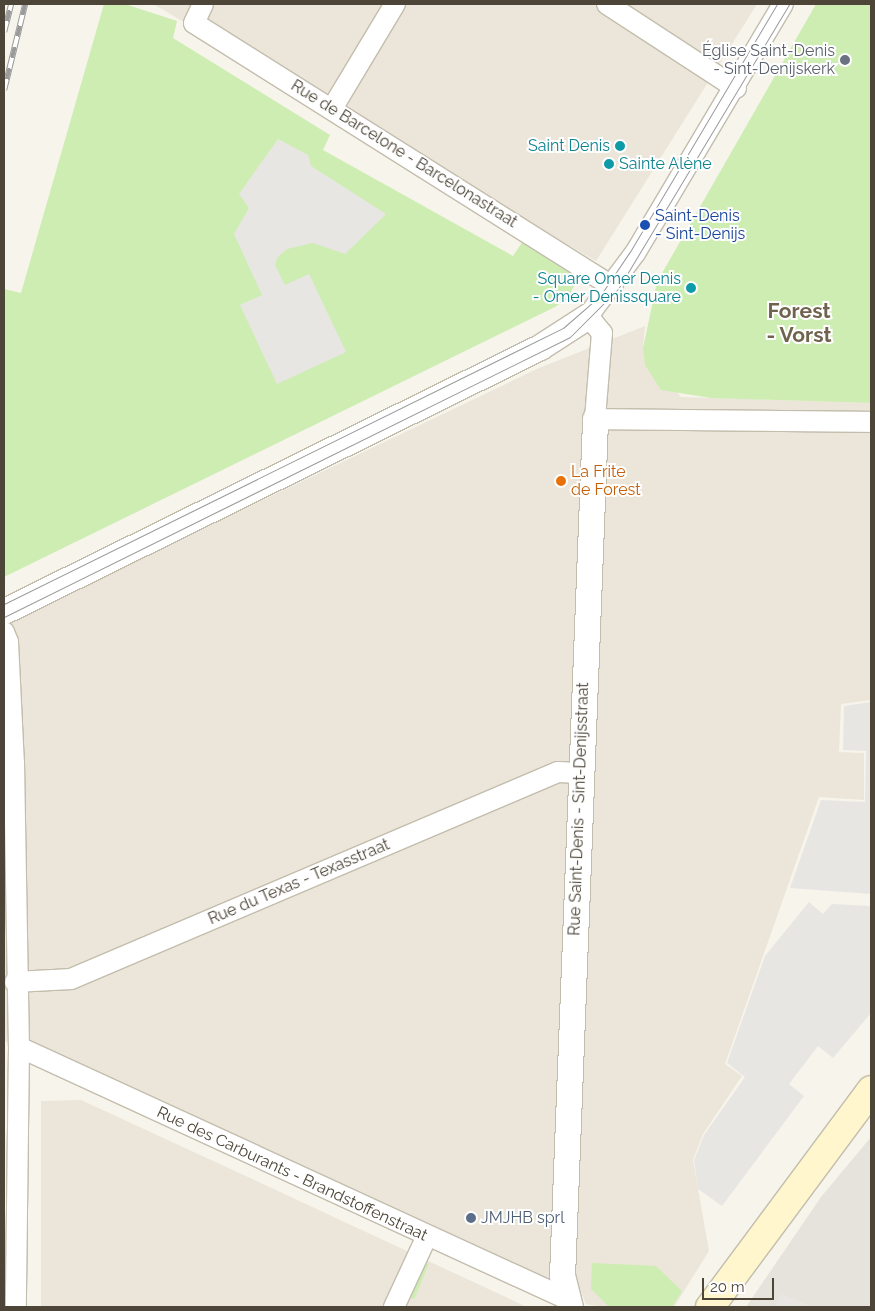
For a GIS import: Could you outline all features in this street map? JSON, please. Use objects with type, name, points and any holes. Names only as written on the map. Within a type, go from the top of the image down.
[{"type":"main road","points":[[710,1307],[871,1090]]},
{"type":"street","name":"Rue de Barcelone - Barcelonastraat","points":[[203,4],[194,23],[333,107],[613,287]]},
{"type":"street","points":[[333,107],[396,4]]},
{"type":"street","points":[[607,4],[736,88]]},
{"type":"street","points":[[4,611],[540,347],[588,316],[613,287],[736,88],[783,4]]},
{"type":"street","name":"Rue Saint-Denis - Sint-Denijsstraat","points":[[568,1303],[562,1276],[595,419],[602,333],[588,316]]},
{"type":"street","points":[[595,419],[871,422]]},
{"type":"street","points":[[4,632],[8,642],[14,763],[15,982],[19,1048],[16,1307]]},
{"type":"street","name":"Rue du Texas - Texasstraat","points":[[15,982],[72,979],[558,772],[580,773]]},
{"type":"street","name":"Rue des Carburants - Brandstoffenstraat","points":[[19,1048],[568,1303]]},
{"type":"street","points":[[394,1307],[427,1236]]},
{"type":"shaded area","points":[[153,4],[757,4],[596,261]]},
{"type":"shaded area","points":[[278,139],[308,155],[311,166],[386,214],[345,254],[313,243],[287,249],[277,258],[275,265],[285,285],[309,274],[346,352],[277,384],[240,305],[262,295],[234,234],[249,208],[239,194]]},
{"type":"shaded area","points":[[645,326],[643,348],[681,397],[871,403],[871,700],[841,704],[839,752],[864,753],[864,800],[819,797],[725,1064],[742,1076],[703,1134],[693,1160],[709,1251],[674,1307],[602,1307],[586,1304],[577,1282],[542,1279],[70,1061],[4,1041],[4,624],[539,368]]},
{"type":"shaded area","points":[[871,702],[871,894],[790,888],[821,800],[865,802],[866,751],[843,750],[844,706]]},
{"type":"shaded area","points":[[809,902],[823,914],[832,904],[871,906],[871,1013],[833,1058],[818,1046],[789,1084],[804,1096],[722,1206],[698,1189],[694,1160],[704,1135],[745,1077],[727,1063],[765,956]]},
{"type":"shaded area","points":[[81,1100],[527,1307],[41,1307],[41,1101]]},
{"type":"shaded area","points":[[871,1137],[871,1307],[746,1307],[821,1197]]},
{"type":"shaded area","points":[[782,1294],[813,1307],[774,1307]]},
{"type":"green space","points":[[104,4],[125,4],[177,21],[173,38],[330,135],[323,150],[513,256],[525,238],[579,275],[568,298],[555,307],[4,577],[4,289],[21,293]]},
{"type":"green space","points":[[816,4],[871,4],[871,403],[711,398],[661,390],[645,365],[643,348],[657,282]]},
{"type":"green space","points":[[424,1262],[429,1264],[414,1299],[410,1297]]},
{"type":"green space","points":[[592,1263],[656,1266],[682,1291],[672,1307],[609,1307],[591,1289]]},
{"type":"tram line","points":[[4,604],[563,328],[600,296],[631,250],[777,4]]},
{"type":"tram line","points":[[4,617],[570,337],[618,289],[789,4]]},
{"type":"railway","points":[[4,32],[11,4]]},
{"type":"railway","points":[[4,90],[25,4]]},
{"type":"place","name":"Église Saint-Denis - Sint-Denijskerk","points":[[845,60]]},
{"type":"place","name":"Saint Denis","points":[[620,146]]},
{"type":"place","name":"Sainte Alène","points":[[609,164]]},
{"type":"place","name":"Saint-Denis - Sint-Denijs","points":[[645,225]]},
{"type":"place","name":"Square Omer Denis - Omer Denissquare","points":[[691,288]]},
{"type":"place","name":"La Frite de Forest","points":[[561,481]]},
{"type":"place","name":"JMJHB sprl","points":[[471,1218]]},
{"type":"district","name":"Forest - Vorst","points":[[799,323]]}]
